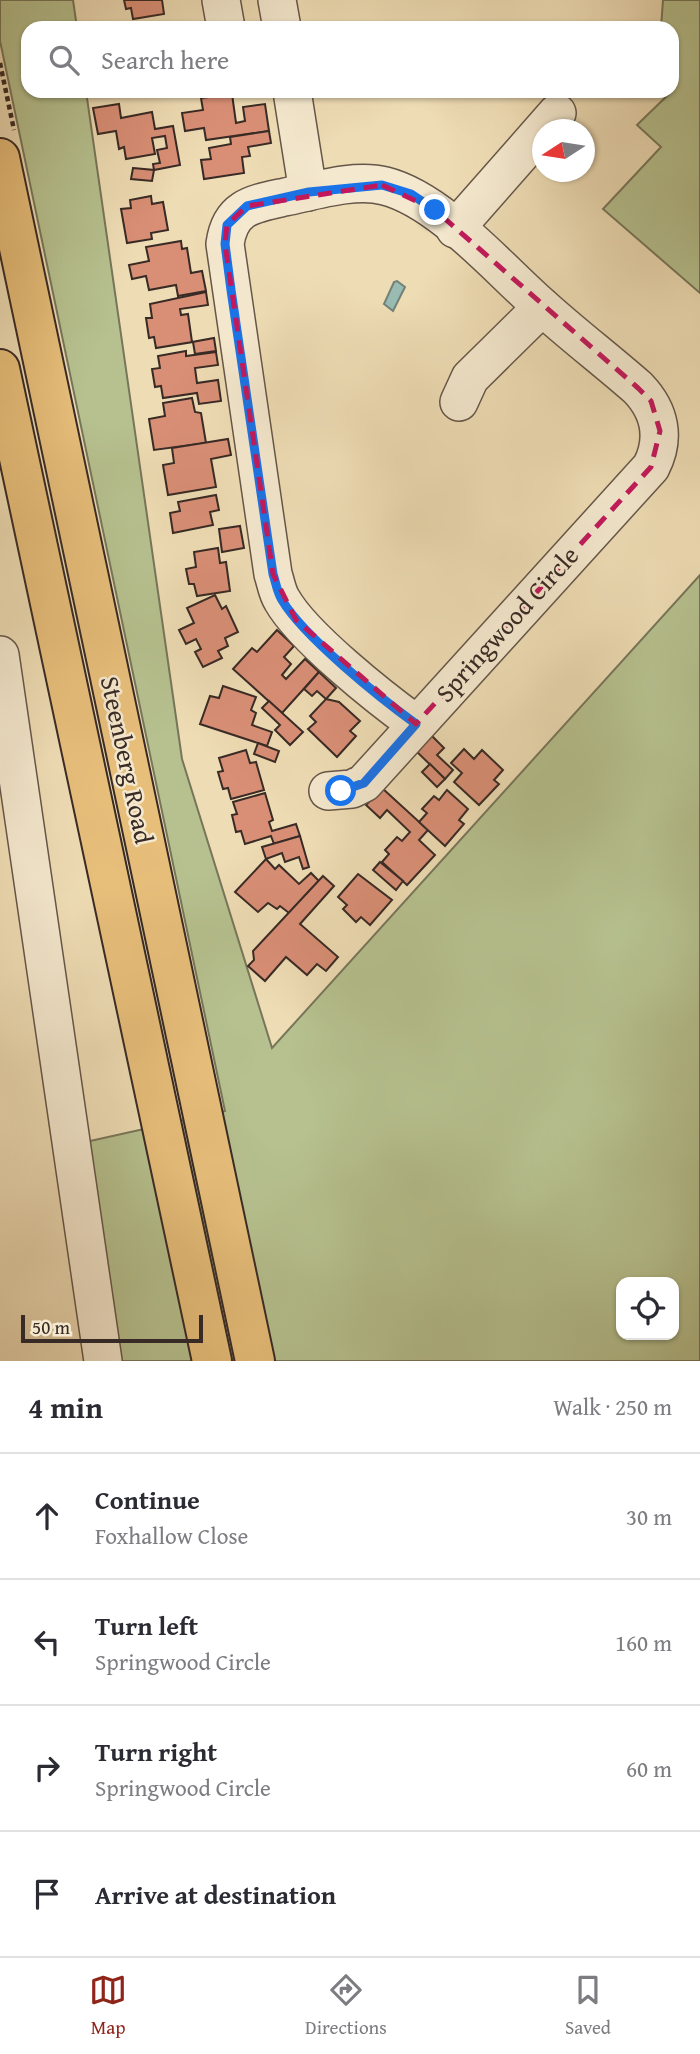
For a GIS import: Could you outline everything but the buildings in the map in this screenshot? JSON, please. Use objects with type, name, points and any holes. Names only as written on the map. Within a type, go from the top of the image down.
[{"type":"main road","name":"Steenberg Road","points":[[0,158],[255,1361]]},
{"type":"main road","name":"Steenberg Road","points":[[0,369],[212,1361]]},
{"type":"street","points":[[221,0],[225,21]]},
{"type":"street","points":[[277,0],[281,21]]},
{"type":"street","points":[[293,98],[309,192]]},
{"type":"street","points":[[455,229],[557,113]]},
{"type":"street","name":"Springwood Circle","points":[[382,185],[411,194],[455,229],[651,401],[660,431],[659,451],[651,467],[416,724],[384,701],[296,620],[281,598],[273,574],[225,244],[227,225],[247,206],[309,192],[382,185]]},
{"type":"street","points":[[458,401],[470,378],[542,307]]},
{"type":"street","points":[[0,655],[103,1361]]},
{"type":"street","points":[[328,791],[352,789],[364,783],[416,724]]},
{"type":"highlighted area","points":[[382,185],[435,210],[638,388],[651,401],[660,431],[651,467],[416,724],[296,620],[273,574],[225,244],[227,225],[247,206]]},
{"type":"green space","points":[[0,0],[73,0],[76,21],[21,21],[21,98],[87,98],[182,759],[272,1048],[700,575],[700,1361],[103,1361],[72,1145],[225,1111],[0,41]]},
{"type":"green space","points":[[663,0],[700,0],[700,293],[603,209],[661,147],[637,125],[665,98],[679,98],[679,21],[662,21]]},
{"type":"water","points":[[397,281],[405,287],[393,311],[384,304],[394,282]]},
{"type":"route","points":[[341,791],[364,783],[416,724],[384,701],[296,620],[281,598],[273,574],[231,290],[225,244],[227,225],[247,206],[352,185],[382,185],[411,194],[435,210]]}]
